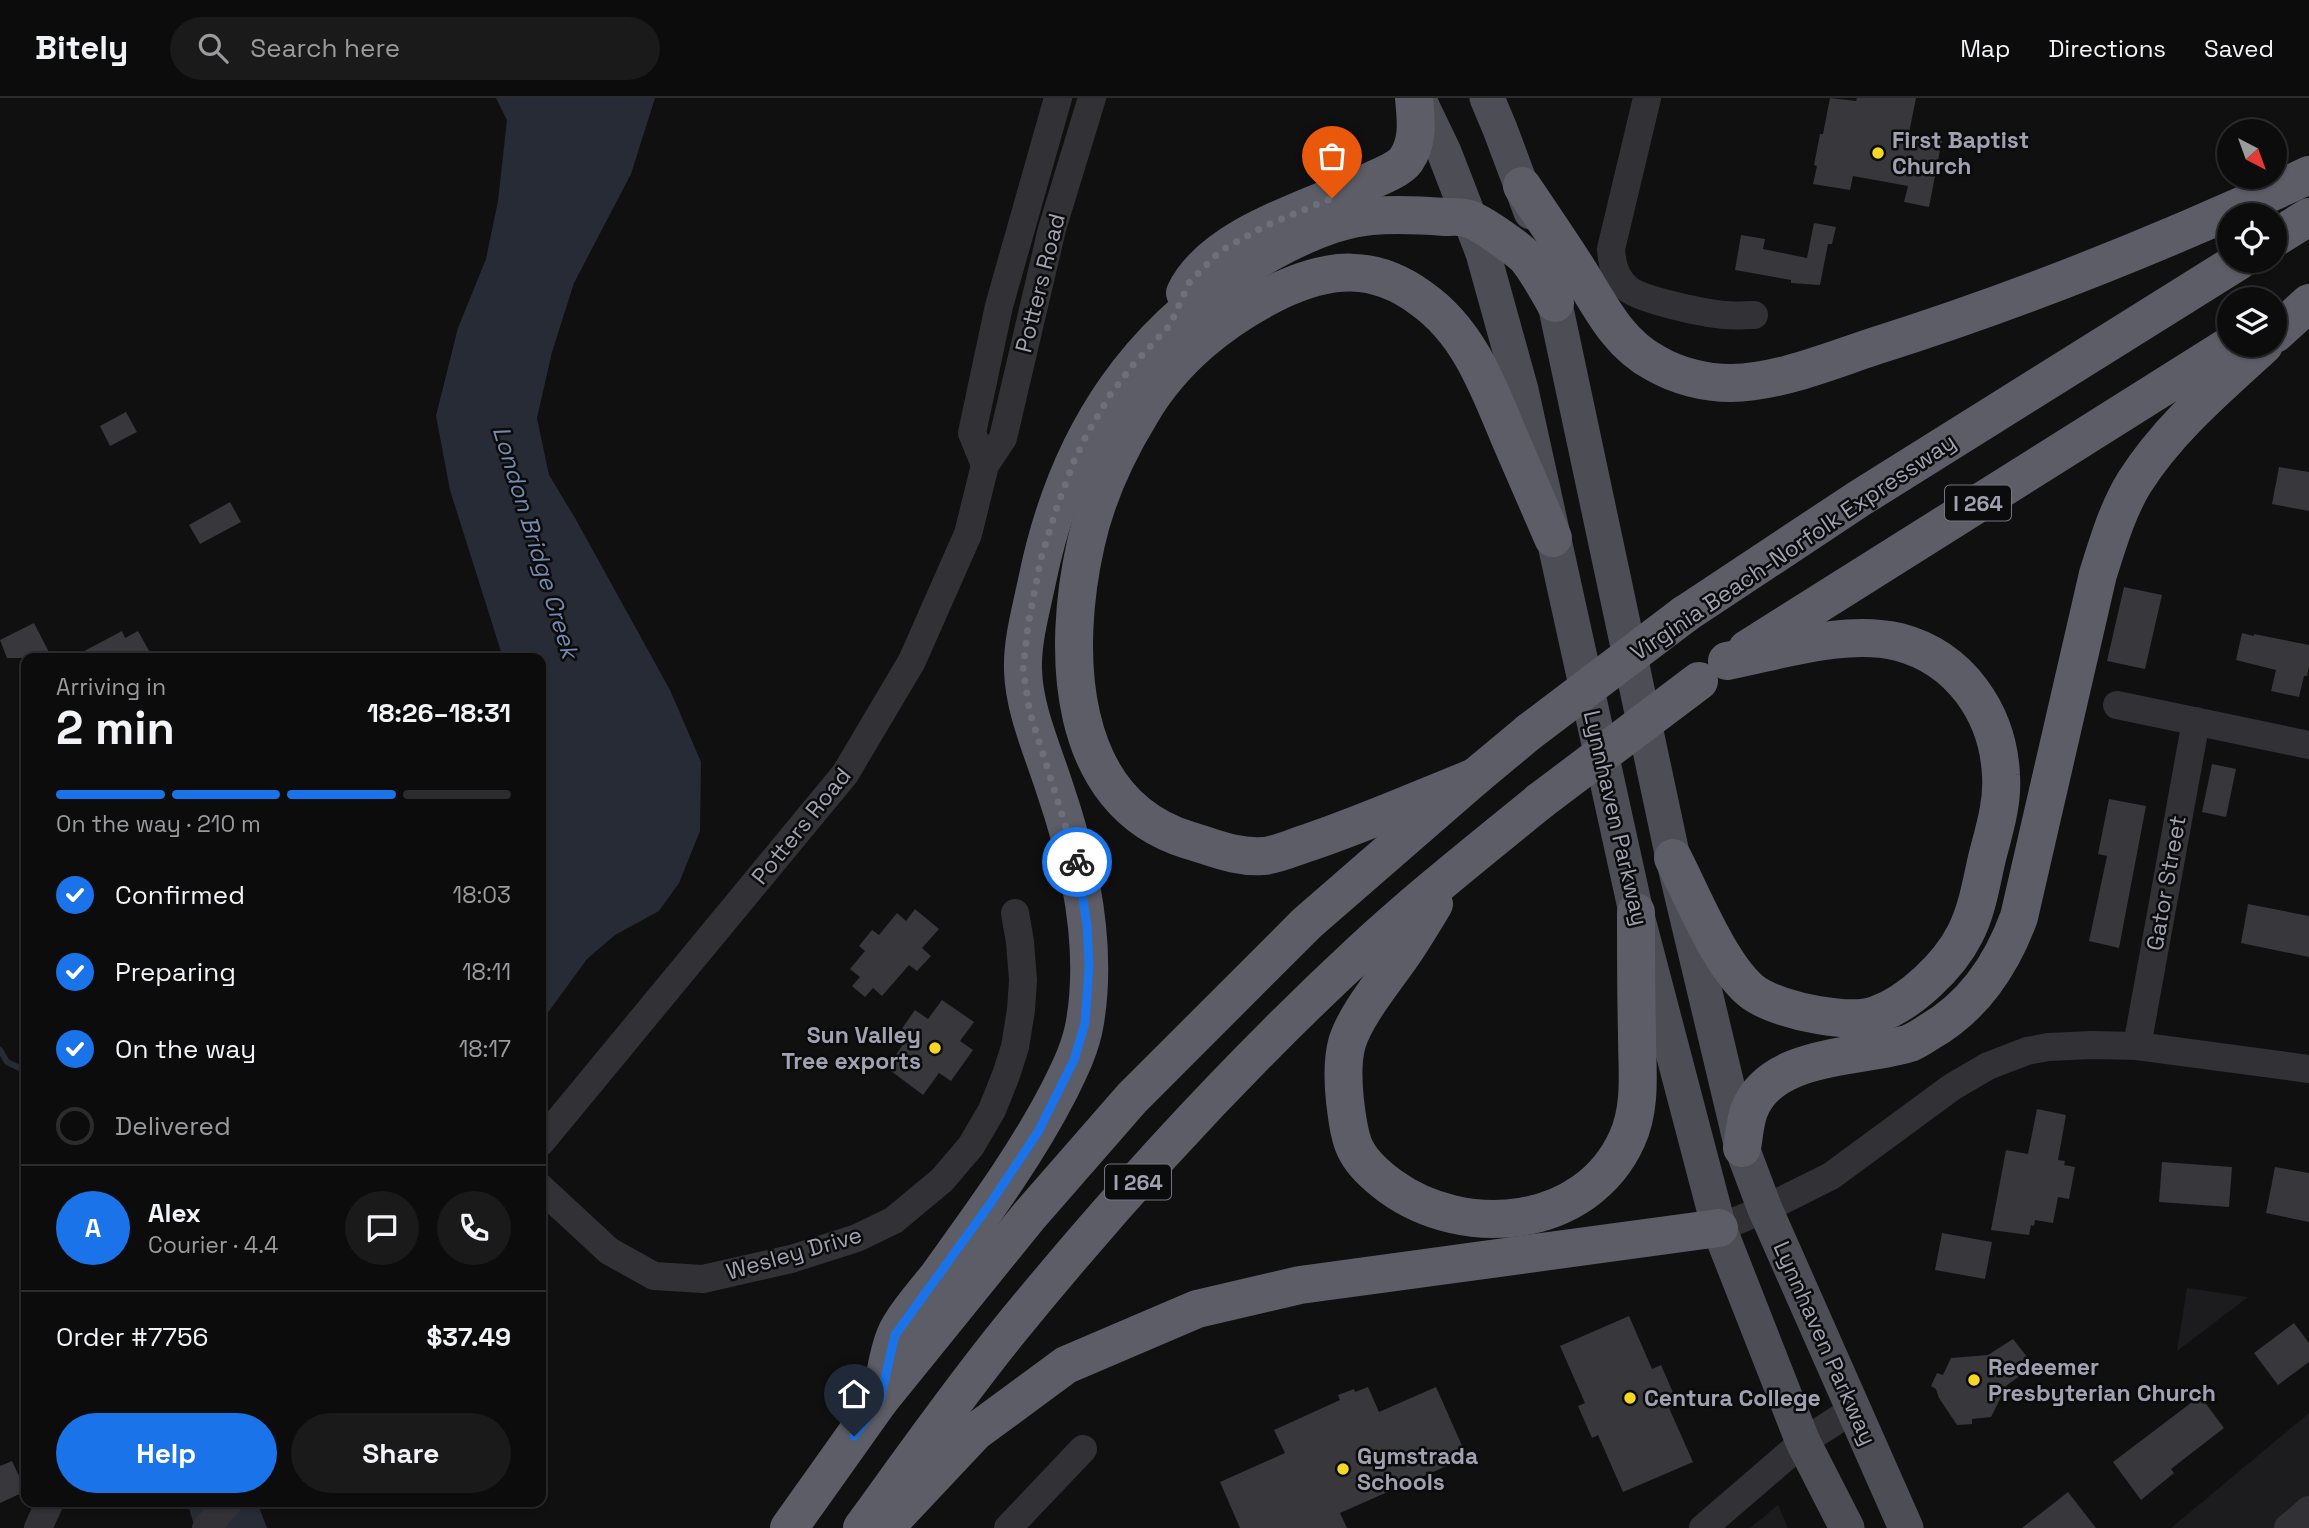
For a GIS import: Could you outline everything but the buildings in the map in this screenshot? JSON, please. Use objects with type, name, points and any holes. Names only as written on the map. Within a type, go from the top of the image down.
[{"type":"highway","points":[[1170,325],[1189,283],[1220,251],[1265,226],[1379,177],[1404,162],[1415,141],[1416,98]]},
{"type":"highway","points":[[1522,186],[1612,325],[1632,348],[1653,363],[1677,374],[1730,383],[1758,380],[1804,369],[2049,286],[2225,214],[2309,175]]},
{"type":"highway","points":[[880,1400],[895,1335],[990,1204],[1038,1132],[1074,1060],[1085,1023],[1089,966],[1087,925],[1076,860],[1030,713],[1023,670],[1028,625],[1041,558],[1058,504],[1074,461],[1110,395],[1132,366],[1170,325],[1205,295],[1243,268],[1283,246],[1349,220],[1369,216],[1421,215],[1470,219],[1527,257],[1555,303]]},
{"type":"highway","points":[[2287,231],[2309,217]]},
{"type":"highway","points":[[1475,776],[1349,829],[1265,856],[1225,853],[1175,836],[1151,824],[1130,808],[1109,785],[1088,742],[1079,703],[1075,660],[1078,582],[1097,507],[1122,445],[1142,410],[1165,378],[1193,349],[1223,324],[1257,302],[1294,284],[1337,272],[1361,272],[1390,279],[1423,299],[1446,320],[1466,346],[1486,382],[1553,538]]},
{"type":"highway","name":"Virginia Beach-Norfolk Expressway","points":[[789,1528],[880,1400],[1029,1216],[1132,1098],[1307,923],[1475,776],[1685,614],[1860,498],[2220,273]]},
{"type":"highway","points":[[2287,309],[2309,295]]},
{"type":"highway","points":[[2287,323],[2309,303]]},
{"type":"highway","name":"I 264","points":[[862,1528],[1007,1333],[1092,1232],[1266,1044],[1363,950],[1540,801],[1713,671],[2217,353]]},
{"type":"highway","points":[[1742,1148],[1749,1112],[1766,1085],[1785,1073],[1816,1062],[1911,1042],[1950,1020],[1994,970],[2009,945],[2020,917],[2095,587],[2112,528],[2133,485],[2162,443],[2191,412],[2251,357]]},
{"type":"highway","points":[[1672,858],[1728,965],[1751,991],[1794,1012],[1840,1018],[1875,1016],[1928,981],[1952,955],[1965,934],[1975,909],[1998,814],[2001,777],[1999,750],[1990,723],[1979,700],[1965,681],[1946,664],[1929,654],[1901,643],[1875,638],[1844,638],[1713,671]]},
{"type":"highway","points":[[1453,872],[1407,948],[1365,1009],[1347,1042],[1343,1070],[1347,1117],[1355,1150],[1362,1159],[1381,1180],[1404,1196],[1430,1209],[1457,1216],[1485,1220],[1513,1218],[1569,1201],[1586,1191],[1604,1175],[1619,1155],[1636,1114],[1636,912]]},
{"type":"highway","points":[[885,1528],[975,1432],[1066,1365],[1197,1309],[1300,1286],[1719,1228]]},
{"type":"main road","name":"Lynnhaven Parkway","points":[[1416,98],[1444,152],[1483,253],[1521,390],[1636,912],[1719,1228],[1803,1442],[1847,1528]]},
{"type":"main road","name":"Lynnhaven Parkway","points":[[1487,98],[1522,186],[1543,251],[1672,858],[1742,1148],[1765,1209],[1906,1528]]},
{"type":"street","name":"Potters Road","points":[[985,465],[972,433],[999,306],[1058,98]]},
{"type":"street","name":"Potters Road","points":[[546,1136],[845,774],[912,661],[968,534],[985,465],[1003,438],[1052,229],[1092,98]]},
{"type":"street","points":[[1647,98],[1611,249],[1612,264],[1618,278],[1642,297],[1724,315],[1754,315]]},
{"type":"street","points":[[2117,705],[2309,745]]},
{"type":"street","name":"Gator Street","points":[[2137,1046],[2196,721]]},
{"type":"street","name":"Wesley Drive","points":[[546,1193],[609,1251],[654,1276],[703,1279],[790,1259],[857,1238],[894,1220],[942,1180],[971,1146],[992,1110],[1006,1075],[1015,1046],[1022,990],[1020,943],[1015,913]]},
{"type":"street","points":[[1719,1228],[1765,1209],[1831,1176],[1952,1087],[1988,1066],[2027,1051],[2092,1045],[2137,1046],[2309,1069]]},
{"type":"street","points":[[1703,1528],[1803,1442],[1854,1409]]},
{"type":"street","points":[[1008,1528],[1083,1449]]},
{"type":"street","points":[[38,1528],[48,1507]]},
{"type":"street","points":[[206,1528],[225,1507]]},
{"type":"street","points":[[2288,1528],[2309,1510]]},
{"type":"shaded area","points":[[2187,1288],[2248,1297],[2177,1351]]},
{"type":"shaded area","points":[[2309,1413],[2309,1528],[2171,1528]]},
{"type":"shaded area","points":[[1778,1505],[1788,1528],[1750,1528]]},
{"type":"water","name":"London Bridge Creek","points":[[496,98],[655,98],[631,174],[574,283],[552,352],[537,418],[549,475],[670,690],[701,762],[700,831],[679,883],[659,911],[615,935],[587,959],[546,1015],[546,653],[501,653],[450,490],[436,416],[458,328],[486,259],[498,201],[507,120]]},
{"type":"water","points":[[189,1507],[259,1507],[267,1528],[195,1528]]},
{"type":"waterway","points":[[0,1050],[7,1062],[21,1069]]},
{"type":"way so far","points":[[1077,862],[1030,713],[1023,670],[1028,625],[1041,558],[1074,461],[1110,395],[1132,366],[1170,325],[1189,283],[1220,251],[1265,226],[1332,198]]},
{"type":"place","name":"First Baptist Church","points":[[1878,153]]},
{"type":"place","name":"Sun Valley Tree exports","points":[[935,1048]]},
{"type":"place","name":"Redeemer Presbyterian Church","points":[[1974,1380]]},
{"type":"place","name":"Centura College","points":[[1630,1398]]},
{"type":"place","name":"Gymstrada Schools","points":[[1343,1469]]},
{"type":"route","points":[[854,1436],[880,1400],[895,1335],[990,1204],[1038,1132],[1074,1060],[1085,1023],[1089,966],[1087,925],[1077,862]]}]
